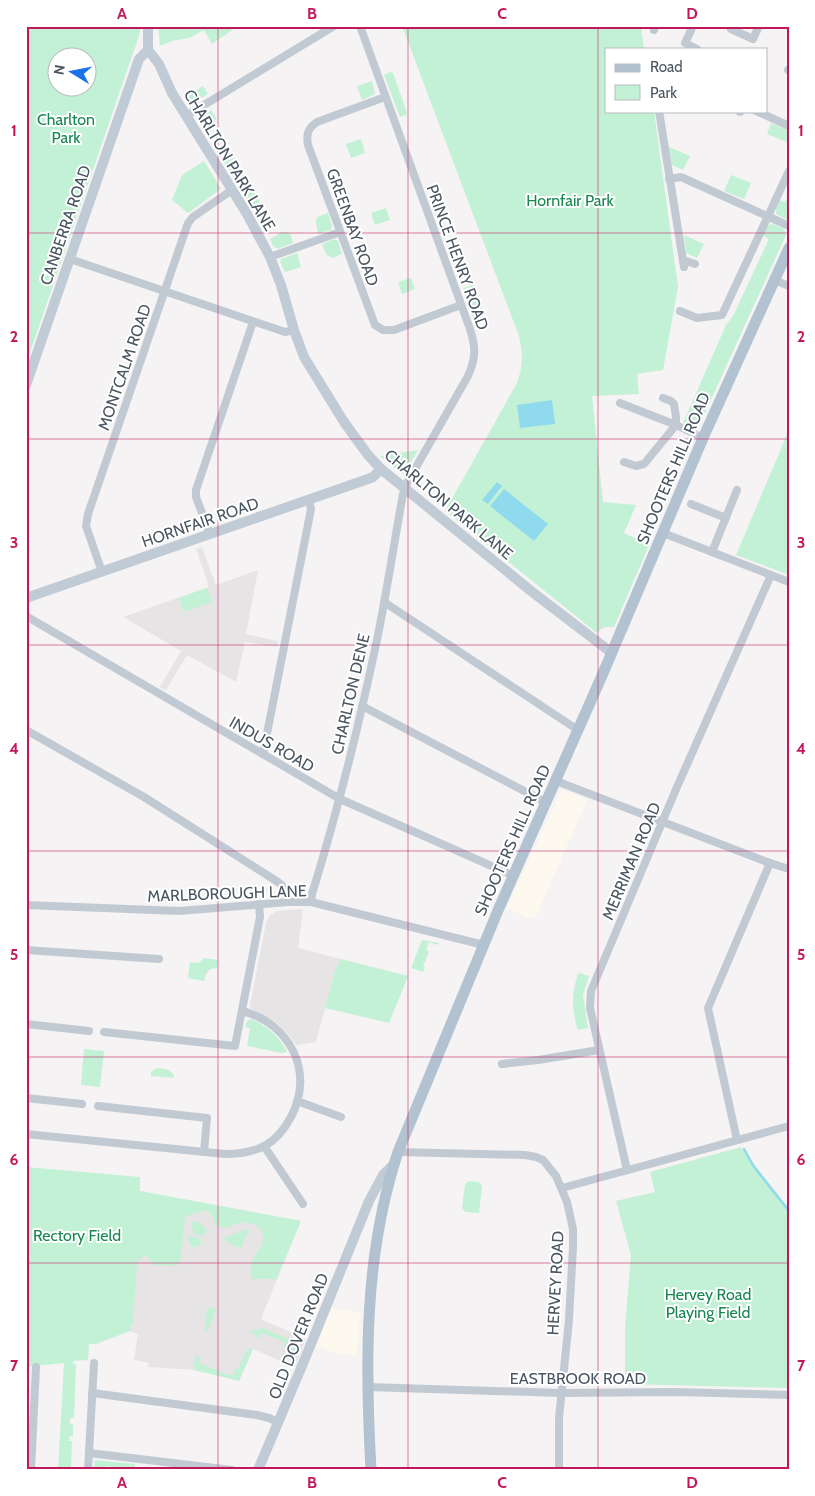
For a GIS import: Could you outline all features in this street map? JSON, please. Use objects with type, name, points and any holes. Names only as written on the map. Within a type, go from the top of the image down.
[{"type":"main road","name":"SHOOTERS HILL ROAD","points":[[371,1470],[367,1350],[370,1296],[383,1209],[397,1158],[484,945],[612,653],[703,438],[789,248]]},
{"type":"street","points":[[148,26],[148,50]]},
{"type":"street","points":[[186,116],[334,26]]},
{"type":"street","name":"PRINCE HENRY ROAD","points":[[360,26],[461,305],[474,342],[475,352],[468,376],[405,488]]},
{"type":"street","points":[[693,26],[685,43],[695,48]]},
{"type":"street","points":[[732,26],[731,28],[753,39],[759,26]]},
{"type":"street","name":"CHARLTON PARK LANE","points":[[148,50],[159,64],[172,93],[260,236],[281,284],[294,330],[307,362],[344,422],[368,455],[382,469],[531,591],[612,653]]},
{"type":"street","name":"CANBERRA ROAD","points":[[26,385],[139,59],[148,50]]},
{"type":"street","name":"GREENBAY ROAD","points":[[385,97],[317,122],[312,125],[306,138],[372,321],[378,328],[389,331],[461,305]]},
{"type":"street","points":[[659,112],[684,263],[695,264]]},
{"type":"street","points":[[758,112],[789,126]]},
{"type":"street","points":[[680,310],[697,318],[722,315],[789,170]]},
{"type":"street","points":[[669,179],[681,178],[789,226]]},
{"type":"street","name":"MONTCALM ROAD","points":[[102,572],[88,533],[86,520],[188,223],[193,217],[232,190]]},
{"type":"street","points":[[270,258],[340,232]]},
{"type":"street","points":[[70,259],[285,332],[294,330]]},
{"type":"street","points":[[774,280],[789,286]]},
{"type":"street","points":[[688,314],[692,306]]},
{"type":"street","points":[[210,534],[196,497],[196,490],[254,322]]},
{"type":"street","points":[[624,462],[636,466],[644,464],[676,426],[674,404],[663,398]]},
{"type":"street","points":[[620,403],[703,438]]},
{"type":"street","name":"HORNFAIR ROAD","points":[[26,598],[368,479],[382,469]]},
{"type":"street","name":"CHARLTON DENE","points":[[311,902],[340,799],[362,706],[405,488]]},
{"type":"street","points":[[712,552],[738,490]]},
{"type":"street","points":[[263,754],[312,509],[309,500]]},
{"type":"street","points":[[691,504],[726,518]]},
{"type":"street","points":[[663,533],[789,582]]},
{"type":"street","name":"MERRIMAN ROAD","points":[[627,1170],[590,1008],[591,991],[664,822],[677,787],[770,575]]},
{"type":"street","points":[[384,602],[578,730]]},
{"type":"street","name":"INDUS ROAD","points":[[26,616],[340,799],[514,876]]},
{"type":"street","points":[[362,706],[547,802]]},
{"type":"street","points":[[26,730],[144,797],[278,882],[287,893],[288,902]]},
{"type":"street","points":[[556,781],[789,869]]},
{"type":"street","points":[[737,1140],[708,1008],[770,863]]},
{"type":"street","name":"MARLBOROUGH LANE","points":[[26,905],[169,911],[311,902],[484,945]]},
{"type":"street","points":[[104,1032],[235,1046],[260,917],[259,904]]},
{"type":"street","points":[[26,950],[159,959]]},
{"type":"street","points":[[26,1134],[234,1154],[250,1152],[264,1146],[277,1137],[294,1112],[298,1101],[300,1071],[293,1049],[288,1041],[268,1022],[251,1013],[242,1011]]},
{"type":"street","points":[[26,1024],[89,1031]]},
{"type":"street","points":[[502,1064],[600,1050]]},
{"type":"street","points":[[26,1098],[82,1104]]},
{"type":"street","points":[[298,1101],[341,1117]]},
{"type":"street","points":[[98,1106],[207,1118],[204,1152]]},
{"type":"street","points":[[562,1188],[789,1126]]},
{"type":"street","points":[[264,1146],[304,1204]]},
{"type":"street","name":"HERVEY ROAD","points":[[397,1158],[506,1154],[536,1157],[543,1160],[556,1176],[562,1188],[571,1219],[574,1246],[569,1320],[561,1393],[559,1470]]},
{"type":"street","name":"OLD DOVER ROAD","points":[[258,1470],[366,1209],[383,1175],[397,1158]]},
{"type":"street","points":[[366,1209],[383,1209]]},
{"type":"street","points":[[88,1470],[94,1363]]},
{"type":"street","points":[[31,1470],[29,1460],[30,1403],[36,1367]]},
{"type":"street","name":"EASTBROOK ROAD","points":[[368,1387],[561,1393],[674,1392],[789,1395]]},
{"type":"street","points":[[92,1393],[257,1414],[278,1422]]},
{"type":"street","points":[[89,1453],[232,1470]]},
{"type":"shaded area","points":[[202,547],[216,585],[258,570],[246,634],[278,641],[277,647],[245,642],[236,682],[187,655],[166,690],[160,687],[181,651],[123,617],[209,587],[196,549]]},
{"type":"shaded area","points":[[562,790],[587,800],[536,916],[527,918],[507,907]]},
{"type":"shaded area","points":[[303,909],[298,948],[341,959],[335,971],[316,1042],[296,1045],[277,1023],[250,1008],[250,1005],[266,923],[270,915],[277,911]]},
{"type":"shaded area","points":[[139,1191],[301,1221],[261,1319],[306,1339],[295,1367],[253,1349],[239,1381],[197,1370],[148,1367],[149,1363],[134,1360],[138,1334],[130,1331]]},
{"type":"shaded area","points":[[332,1308],[360,1313],[357,1355],[332,1352],[316,1346]]},
{"type":"green space","name":"Charlton Park","points":[[26,26],[140,26],[140,33],[26,364]]},
{"type":"green space","points":[[158,26],[238,26],[212,44],[204,30],[189,38],[172,41],[160,46]]},
{"type":"green space","name":"Hornfair Park","points":[[402,26],[641,26],[644,48],[605,48],[605,112],[654,112],[678,287],[663,370],[637,374],[639,394],[592,396],[603,502],[636,505],[624,533],[649,545],[614,627],[604,627],[597,633],[445,511],[517,383],[522,360],[519,336]]},
{"type":"green space","points":[[390,72],[393,73],[407,113],[400,117],[384,75]]},
{"type":"green space","points":[[372,81],[375,94],[362,100],[357,86]]},
{"type":"green space","points":[[203,86],[208,94],[191,104],[188,103],[185,97]]},
{"type":"green space","points":[[211,110],[217,119],[203,127],[199,117]]},
{"type":"green space","points":[[771,123],[789,131],[789,143],[767,134]]},
{"type":"green space","points":[[361,139],[365,153],[351,158],[346,144]]},
{"type":"green space","points":[[669,147],[690,156],[683,170],[672,165]]},
{"type":"green space","points":[[229,153],[260,202],[252,207],[221,158]]},
{"type":"green space","points":[[204,161],[221,189],[188,213],[172,200],[182,175]]},
{"type":"green space","points":[[731,175],[751,183],[744,199],[724,191]]},
{"type":"green space","points":[[789,193],[788,220],[776,214],[776,208],[779,200],[785,202]]},
{"type":"green space","points":[[386,208],[390,220],[375,225],[371,213]]},
{"type":"green space","points":[[328,213],[332,226],[331,230],[318,234],[317,217]]},
{"type":"green space","points":[[773,224],[784,229],[786,235],[699,426],[694,428],[683,423],[726,325],[733,316],[769,239],[763,236],[767,226]]},
{"type":"green space","points":[[282,232],[290,233],[293,243],[278,249],[273,246],[270,239]]},
{"type":"green space","points":[[684,235],[704,244],[697,258],[686,253]]},
{"type":"green space","points":[[334,239],[338,241],[342,254],[332,258],[326,254],[322,244]]},
{"type":"green space","points":[[297,253],[301,267],[285,272],[280,262],[281,259]]},
{"type":"green space","points":[[411,278],[415,289],[402,294],[398,282]]},
{"type":"green space","points":[[472,285],[483,311],[482,314],[474,317],[463,290]]},
{"type":"green space","points":[[789,430],[789,575],[736,555]]},
{"type":"green space","points":[[418,450],[405,473],[402,474],[380,456]]},
{"type":"green space","points":[[207,588],[212,602],[184,612],[179,598]]},
{"type":"green space","points":[[422,940],[439,943],[438,945],[429,942],[426,950],[429,952],[423,966],[425,967],[423,972],[411,968]]},
{"type":"green space","points":[[204,958],[218,960],[217,968],[210,969],[204,981],[188,978],[190,962],[199,963]]},
{"type":"green space","points":[[341,959],[408,976],[389,1023],[325,1008],[335,971]]},
{"type":"green space","points":[[580,973],[589,976],[583,995],[588,1028],[578,1030],[573,1001],[574,988]]},
{"type":"green space","points":[[251,1019],[272,1032],[281,1041],[287,1052],[282,1053],[247,1046],[250,1028],[245,1027],[247,1021]]},
{"type":"green space","points":[[84,1049],[104,1051],[100,1087],[81,1085]]},
{"type":"green space","points":[[160,1068],[169,1070],[174,1075],[174,1078],[151,1076],[151,1072]]},
{"type":"green space","name":"Hervey Road Playing Field","points":[[741,1147],[789,1209],[789,1388],[625,1384],[625,1326],[631,1255],[616,1201],[655,1192],[650,1172]]},
{"type":"green space","name":"Rectory Field","points":[[26,1167],[140,1177],[140,1191],[301,1221],[276,1279],[251,1279],[252,1261],[263,1241],[262,1233],[257,1226],[245,1222],[226,1228],[217,1226],[212,1215],[206,1211],[185,1216],[179,1264],[174,1266],[154,1265],[148,1256],[144,1255],[137,1263],[133,1324],[130,1331],[96,1344],[89,1344],[88,1360],[73,1361],[73,1364],[76,1364],[74,1418],[70,1418],[70,1424],[73,1424],[73,1436],[70,1436],[69,1441],[72,1441],[71,1470],[58,1470],[64,1363],[26,1367]]},
{"type":"green space","points":[[469,1181],[479,1182],[482,1186],[479,1213],[465,1212],[462,1208],[465,1184]]},
{"type":"green space","points":[[194,1220],[206,1228],[204,1236],[194,1234],[191,1225]]},
{"type":"green space","points":[[247,1229],[249,1230],[241,1248],[232,1245],[223,1238]]},
{"type":"green space","points":[[189,1236],[201,1239],[201,1244],[193,1248],[187,1238]]},
{"type":"green space","points":[[207,1308],[216,1309],[208,1331],[205,1331]]},
{"type":"green space","points":[[262,1328],[300,1344],[296,1352],[283,1347],[285,1342],[262,1333],[259,1338],[250,1331]]},
{"type":"green space","points":[[250,1348],[253,1349],[239,1381],[194,1370],[195,1356],[201,1358],[199,1363],[228,1375],[235,1374],[234,1369],[238,1369],[246,1351]]},
{"type":"green space","points":[[95,1460],[135,1464],[134,1470],[107,1466],[94,1467]]},
{"type":"water","points":[[552,400],[555,424],[520,428],[517,405]]},
{"type":"water","points":[[497,482],[502,486],[488,504],[482,500]]},
{"type":"water","points":[[504,489],[548,524],[534,541],[490,506]]},
{"type":"waterway","points":[[744,1149],[754,1167],[789,1211]]}]
